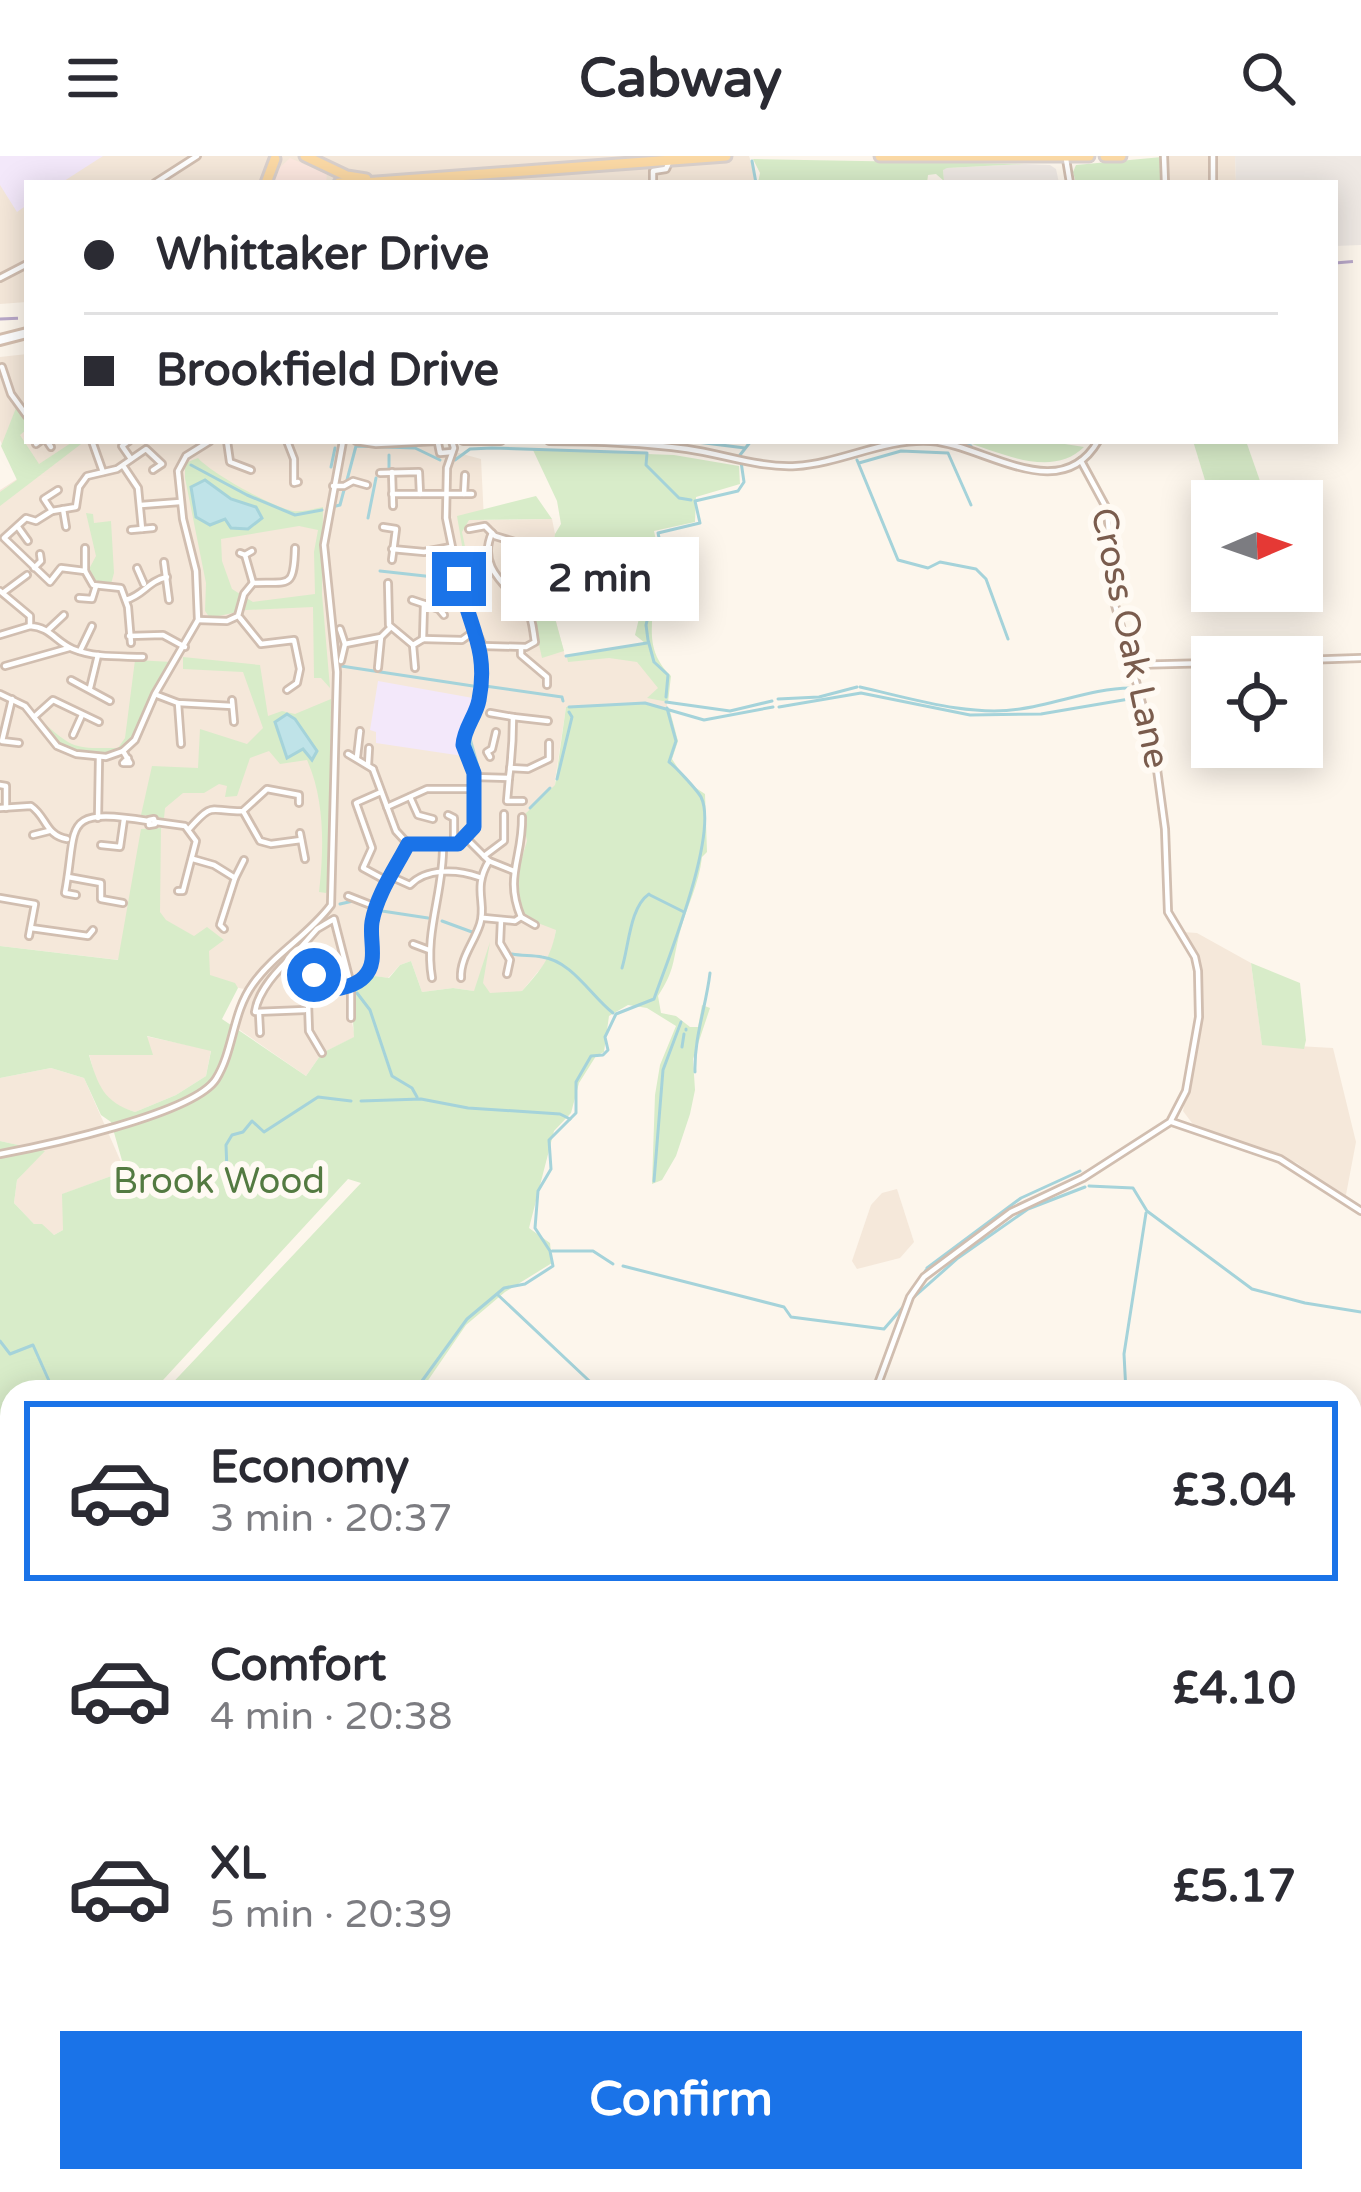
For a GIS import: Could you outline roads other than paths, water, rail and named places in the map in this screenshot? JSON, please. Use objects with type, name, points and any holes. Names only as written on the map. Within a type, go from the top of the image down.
[{"type":"main road","points":[[305,156],[326,164]]},
{"type":"main road","points":[[420,180],[726,156]]},
{"type":"main road","points":[[880,156],[1089,156]]},
{"type":"main road","points":[[1105,156],[1121,156]]},
{"type":"street","points":[[160,180],[197,156]]},
{"type":"street","points":[[641,160],[642,171],[652,171],[666,169],[670,158]]},
{"type":"street","points":[[526,169],[527,180]]},
{"type":"street","points":[[652,171],[653,180]]},
{"type":"street","points":[[0,340],[24,335]]},
{"type":"street","points":[[2,367],[10,394],[24,412]]},
{"type":"street","points":[[93,444],[103,472]]},
{"type":"street","points":[[125,444],[131,459]]},
{"type":"street","points":[[0,694],[13,698],[34,717],[57,746],[99,757],[126,755],[198,620],[196,571],[180,502],[180,464],[197,444]]},
{"type":"street","points":[[227,444],[230,462],[251,470]]},
{"type":"street","points":[[288,444],[295,483]]},
{"type":"street","points":[[0,1154],[176,1108],[209,1088],[224,1060],[241,1003],[255,981],[331,905],[337,672],[324,545],[342,444]]},
{"type":"street","points":[[422,444],[440,452],[453,451],[461,444]]},
{"type":"street","points":[[439,444],[447,468]]},
{"type":"street","points":[[369,748],[370,767],[396,831],[408,844],[454,845],[467,838],[475,822],[474,777],[463,745],[478,706],[483,646],[473,632],[451,547],[446,494],[452,444]]},
{"type":"street","points":[[601,444],[687,449],[751,463],[798,466],[891,444]]},
{"type":"street","points":[[940,444],[1041,472],[1064,470],[1082,461]]},
{"type":"street","name":"Cross Oak Lane","points":[[1096,444],[1082,461],[1107,509],[1112,587],[1159,774],[1166,899],[1198,971],[1199,1017],[1193,1056],[1181,1105],[1170,1121]]},
{"type":"street","points":[[85,571],[61,568],[50,582],[4,538],[26,518],[36,521],[78,505],[79,487],[87,476],[123,465],[149,448],[165,462],[153,470]]},
{"type":"street","points":[[123,465],[137,488],[142,529]]},
{"type":"street","points":[[80,466],[87,476]]},
{"type":"street","points":[[392,472],[393,506]]},
{"type":"street","points":[[380,473],[419,472],[420,494]]},
{"type":"street","points":[[392,494],[468,494],[465,476]]},
{"type":"street","points":[[333,486],[352,481],[367,485]]},
{"type":"street","points":[[52,512],[44,499],[58,490]]},
{"type":"street","points":[[140,505],[180,502]]},
{"type":"street","points":[[63,509],[66,527]]},
{"type":"street","points":[[7,520],[28,541]]},
{"type":"street","points":[[469,530],[480,525],[515,542]]},
{"type":"street","points":[[382,527],[396,529],[392,560]]},
{"type":"street","points":[[131,530],[153,528]]},
{"type":"street","points":[[483,646],[533,647],[535,642],[530,614],[494,574],[487,549],[492,533]]},
{"type":"street","points":[[392,549],[424,552],[451,547]]},
{"type":"street","points":[[85,548],[85,571],[96,586]]},
{"type":"street","points":[[253,583],[277,586],[289,580],[295,548]]},
{"type":"street","points":[[246,553],[253,583]]},
{"type":"street","points":[[34,568],[41,561],[40,554]]},
{"type":"street","points":[[164,562],[169,600]]},
{"type":"street","points":[[137,568],[146,585]]},
{"type":"street","points":[[27,575],[1,592],[30,616],[30,626]]},
{"type":"street","points":[[126,600],[167,577]]},
{"type":"street","points":[[238,616],[244,594],[253,583]]},
{"type":"street","points":[[388,583],[390,628],[413,645],[415,668]]},
{"type":"street","points":[[96,586],[119,586],[126,600],[130,639],[163,635],[185,646]]},
{"type":"street","points":[[79,598],[92,599],[96,586]]},
{"type":"street","points":[[412,600],[444,615]]},
{"type":"street","points":[[423,639],[424,604]]},
{"type":"street","points":[[48,631],[64,615]]},
{"type":"street","points":[[198,620],[227,621],[238,616]]},
{"type":"street","points":[[238,616],[261,644],[295,640],[298,683],[287,690]]},
{"type":"street","points":[[0,635],[30,626],[48,631],[69,648],[98,656],[143,657]]},
{"type":"street","points":[[80,651],[92,626]]},
{"type":"street","points":[[345,644],[381,637],[390,628]]},
{"type":"street","points":[[340,629],[345,644],[340,661]]},
{"type":"street","points":[[413,645],[423,639],[462,640],[473,632]]},
{"type":"street","points":[[378,668],[381,637]]},
{"type":"street","points":[[521,647],[521,655],[547,681],[553,667]]},
{"type":"street","points":[[5,666],[69,648]]},
{"type":"street","points":[[90,688],[98,656]]},
{"type":"street","points":[[1323,659],[1361,658]]},
{"type":"street","points":[[1131,665],[1191,663]]},
{"type":"street","points":[[526,674],[533,668]]},
{"type":"street","points":[[71,680],[110,701]]},
{"type":"street","points":[[155,694],[178,703],[232,703],[234,722]]},
{"type":"street","points":[[13,698],[2,741],[19,743]]},
{"type":"street","points":[[34,717],[53,700],[99,722]]},
{"type":"street","points":[[178,703],[182,744]]},
{"type":"street","points":[[490,713],[548,721]]},
{"type":"street","points":[[73,735],[82,715]]},
{"type":"street","points":[[513,717],[516,740],[508,801],[523,801]]},
{"type":"street","points":[[357,758],[360,731]]},
{"type":"street","points":[[490,757],[487,752],[496,732]]},
{"type":"street","points":[[510,768],[529,771],[549,759],[549,743]]},
{"type":"street","points":[[494,744],[513,746]]},
{"type":"street","points":[[348,754],[370,767],[383,765]]},
{"type":"street","points":[[98,818],[99,757]]},
{"type":"street","points":[[474,777],[509,778]]},
{"type":"street","points":[[0,785],[6,786],[3,808],[26,804],[35,808],[49,831],[70,840]]},
{"type":"street","points":[[243,812],[267,789],[298,795],[299,803]]},
{"type":"street","points":[[387,807],[427,790],[474,789]]},
{"type":"street","points":[[382,792],[356,802],[372,848],[363,868],[410,884],[425,873],[479,877]]},
{"type":"street","points":[[497,794],[508,795]]},
{"type":"street","points":[[410,796],[418,815],[434,820]]},
{"type":"street","points":[[189,829],[205,810],[214,807],[243,812],[260,841],[271,844],[301,837],[305,859]]},
{"type":"street","points":[[461,978],[484,918],[479,877],[487,859],[504,841],[503,814]]},
{"type":"street","points":[[448,815],[454,818],[454,845]]},
{"type":"street","points":[[520,917],[512,892],[523,817]]},
{"type":"street","points":[[76,896],[65,893],[70,840],[76,827],[98,818],[189,829],[196,841],[184,892]]},
{"type":"street","points":[[101,844],[120,848],[124,818]]},
{"type":"street","points":[[33,835],[49,831]]},
{"type":"street","points":[[467,838],[487,859],[514,871]]},
{"type":"street","points":[[322,1053],[310,1036],[306,1010],[319,992],[351,985],[365,976],[371,965],[376,907],[408,844]]},
{"type":"street","points":[[432,978],[429,950],[444,872],[443,845]]},
{"type":"street","points":[[192,859],[234,876]]},
{"type":"street","points":[[219,926],[234,876],[244,860]]},
{"type":"street","points":[[68,877],[101,883],[101,901],[121,905]]},
{"type":"street","points":[[347,896],[376,907]]},
{"type":"street","points":[[0,898],[36,901],[30,932],[90,937]]},
{"type":"street","points":[[484,918],[520,917],[535,925]]},
{"type":"street","points":[[260,1033],[257,998],[317,929],[334,919],[351,985],[351,1018]]},
{"type":"street","points":[[501,920],[500,943],[510,960],[507,974]]},
{"type":"street","points":[[413,944],[429,950]]},
{"type":"street","points":[[457,953],[466,955]]},
{"type":"street","points":[[295,955],[313,972],[319,992]]},
{"type":"street","points":[[510,960],[518,962]]},
{"type":"street","points":[[259,1014],[306,1010]]},
{"type":"street","points":[[879,1380],[910,1298],[924,1277],[1011,1212],[1083,1178],[1170,1121],[1280,1159],[1361,1211]]},
{"type":"water","points":[[205,480],[231,499],[256,507],[262,518],[248,529],[231,528],[225,519],[210,525],[196,517],[191,487]]},
{"type":"water","points":[[287,714],[317,751],[312,760],[303,749],[287,758],[275,722]]},
{"type":"waterway","points":[[752,161],[755,180]]},
{"type":"waterway","points":[[713,444],[745,448]]},
{"type":"waterway","points":[[666,697],[668,675],[654,662],[648,640],[652,600],[642,561],[661,547],[658,533],[700,523],[695,501],[738,491],[744,482],[740,455],[749,444]]},
{"type":"waterway","points":[[965,444],[971,446]]},
{"type":"waterway","points":[[347,480],[356,446],[415,448],[440,460]]},
{"type":"waterway","points":[[331,467],[335,448]]},
{"type":"waterway","points":[[455,460],[470,449],[492,448],[647,453],[646,465],[679,498],[691,500]]},
{"type":"waterway","points":[[859,463],[901,451],[948,453],[971,505]]},
{"type":"waterway","points":[[389,455],[389,470]]},
{"type":"waterway","points":[[857,460],[898,560],[928,568],[940,562],[976,569],[986,579],[1008,639]]},
{"type":"waterway","points":[[191,465],[295,515],[322,510]]},
{"type":"waterway","points":[[368,518],[376,478]]},
{"type":"waterway","points":[[336,506],[344,490]]},
{"type":"waterway","points":[[1107,561],[1128,678]]},
{"type":"waterway","points":[[380,571],[452,579]]},
{"type":"waterway","points":[[464,576],[474,576],[477,582],[488,579]]},
{"type":"waterway","points":[[547,577],[553,576]]},
{"type":"waterway","points":[[501,578],[524,584]]},
{"type":"waterway","points":[[528,590],[643,578]]},
{"type":"waterway","points":[[566,656],[647,643]]},
{"type":"waterway","points":[[341,666],[473,686]]},
{"type":"waterway","points":[[485,686],[562,697],[563,701]]},
{"type":"waterway","points":[[778,699],[819,697],[857,687]]},
{"type":"waterway","points":[[860,687],[940,705],[1001,711],[1130,688]]},
{"type":"waterway","points":[[779,707],[861,693],[970,715],[1041,714],[1135,698]]},
{"type":"waterway","points":[[1134,694],[1154,767]]},
{"type":"waterway","points":[[666,702],[730,711],[772,701]]},
{"type":"waterway","points":[[569,707],[645,703],[704,720],[773,707]]},
{"type":"waterway","points":[[472,727],[483,707]]},
{"type":"waterway","points":[[423,1380],[467,1319],[504,1288],[525,1284],[553,1266],[550,1251],[535,1228],[538,1191],[551,1169],[549,1140],[576,1113],[576,1082],[591,1056],[608,1050],[605,1037],[616,1014],[654,999],[690,896],[705,814],[699,794],[669,762],[676,741],[667,708]]},
{"type":"waterway","points":[[557,779],[572,717],[569,712]]},
{"type":"waterway","points":[[469,735],[480,774]]},
{"type":"waterway","points":[[530,808],[550,788]]},
{"type":"waterway","points":[[622,968],[634,917],[649,894]]},
{"type":"waterway","points":[[650,895],[684,912]]},
{"type":"waterway","points":[[340,904],[353,901],[368,907]]},
{"type":"waterway","points":[[382,911],[428,918]]},
{"type":"waterway","points":[[442,921],[472,932]]},
{"type":"waterway","points":[[512,954],[563,965],[613,1013]]},
{"type":"waterway","points":[[695,1072],[710,973]]},
{"type":"waterway","points":[[357,993],[370,1010],[392,1076],[412,1088],[417,1097]]},
{"type":"waterway","points":[[654,1181],[663,1070],[681,1022]]},
{"type":"waterway","points":[[682,1047],[684,1034]]},
{"type":"waterway","points":[[227,1171],[226,1145],[252,1121],[264,1132],[318,1097],[351,1101]]},
{"type":"waterway","points":[[361,1101],[421,1099],[468,1108],[560,1114],[570,1119]]},
{"type":"waterway","points":[[927,1268],[1021,1198],[1080,1171]]},
{"type":"waterway","points":[[1089,1186],[1133,1188],[1147,1211],[1252,1289],[1361,1312]]},
{"type":"waterway","points":[[914,1297],[958,1258],[1028,1209],[1085,1187]]},
{"type":"waterway","points":[[1125,1380],[1124,1354],[1146,1213]]},
{"type":"waterway","points":[[552,1251],[593,1251],[613,1264]]},
{"type":"waterway","points":[[623,1266],[784,1307],[791,1317],[884,1329],[926,1270]]},
{"type":"waterway","points":[[498,1295],[588,1380]]},
{"type":"waterway","points":[[0,1341],[10,1354],[33,1345],[49,1380]]},
{"type":"railway","points":[[1338,263],[1361,261]]},
{"type":"railway","points":[[0,319],[24,318]]},
{"type":"park label","name":"Brook Wood","points":[[219,1181]]}]
